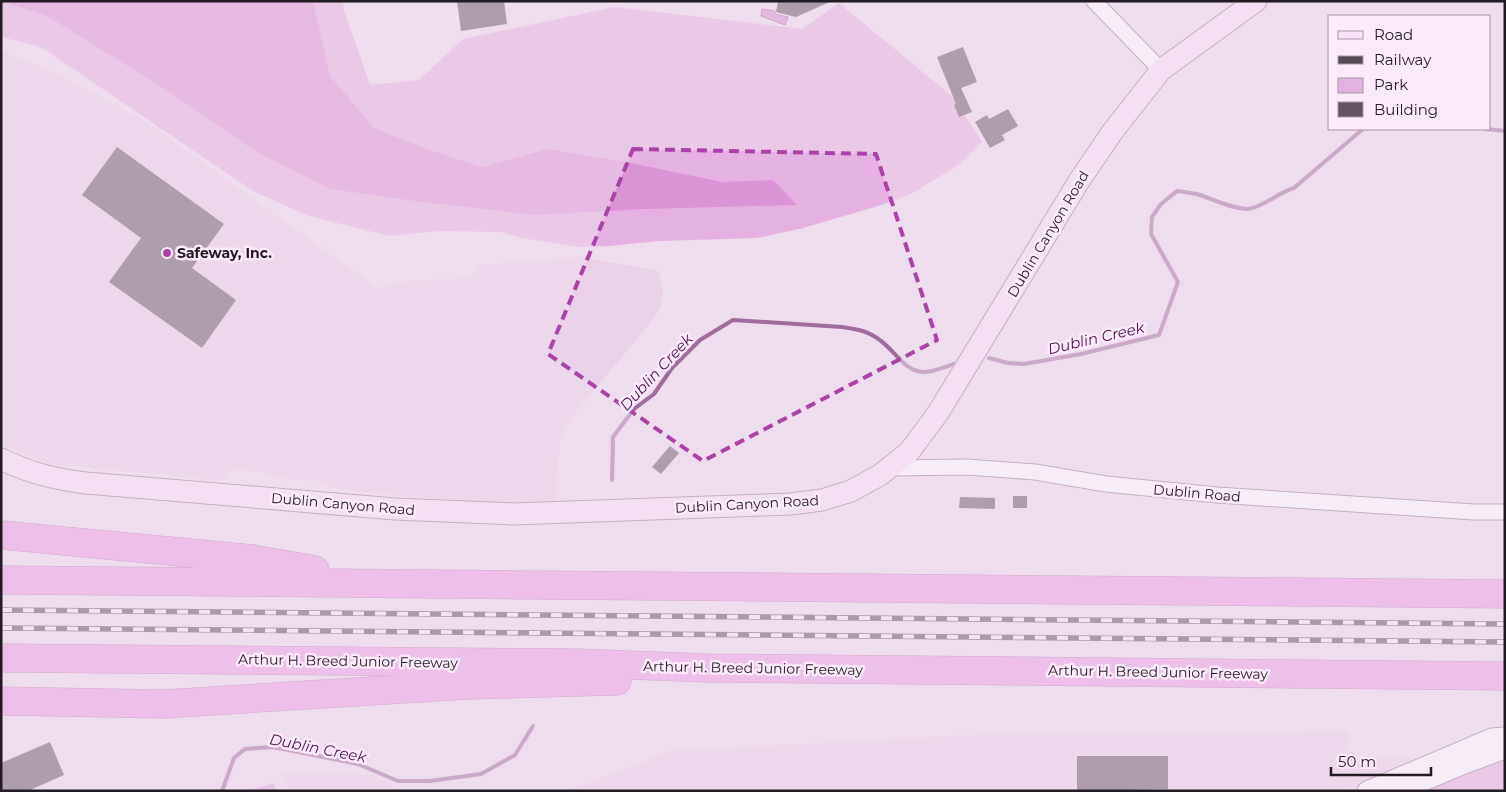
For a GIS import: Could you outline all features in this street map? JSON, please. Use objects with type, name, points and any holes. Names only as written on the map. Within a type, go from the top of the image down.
[{"type":"highway","points":[[1,536],[253,559],[305,568],[358,583]]},
{"type":"highway","points":[[1,580],[1505,594]]},
{"type":"highway","name":"Arthur H. Breed Junior Freeway","points":[[1,658],[576,663],[706,668],[1505,676]]},
{"type":"highway","points":[[1,706],[14,702],[163,704],[468,685],[623,681],[706,668]]},
{"type":"main road","name":"Dublin Canyon Road","points":[[1,459],[25,471],[54,479],[86,483],[395,509],[514,514],[811,502],[856,489],[890,468],[909,452],[938,413],[1079,181],[1113,131],[1161,70],[1256,1]]},
{"type":"street","points":[[1094,1],[1161,70]]},
{"type":"street","name":"Dublin Road","points":[[890,468],[967,467],[1035,472],[1106,484],[1226,496],[1474,512],[1505,512]]},
{"type":"street","points":[[1367,791],[1492,738],[1505,737]]},
{"type":"street","points":[[1400,791],[1505,749]]},
{"type":"highlighted area","points":[[633,149],[876,154],[937,340],[703,461],[548,354]]},
{"type":"shaded area","points":[[1,1],[313,1],[330,76],[374,128],[432,151],[483,167],[548,149],[626,162],[722,182],[773,180],[797,205],[645,209],[536,215],[331,189],[255,151],[168,91],[47,16]]},
{"type":"shaded area","points":[[762,9],[775,11],[775,14],[788,17],[785,25],[761,16]]},
{"type":"shaded area","points":[[1,51],[56,73],[145,121],[379,289],[394,282],[471,278],[480,265],[581,257],[659,271],[663,292],[660,309],[575,413],[561,435],[557,470],[557,501],[493,503],[344,491],[316,481],[277,478],[265,472],[231,469],[225,479],[215,481],[171,475],[57,465],[38,460],[1,443]]},
{"type":"shaded area","points":[[1349,731],[1348,759],[1422,758],[1336,791],[568,791],[671,751],[992,734]]},
{"type":"shaded area","points":[[281,773],[373,775],[402,791],[288,791]]},
{"type":"green space","points":[[1,1],[343,1],[344,10],[370,85],[419,80],[463,39],[615,7],[802,29],[839,3],[953,97],[982,142],[960,164],[911,194],[878,206],[803,228],[757,238],[660,241],[579,247],[522,238],[500,232],[439,231],[389,236],[309,216],[253,191],[41,47],[1,37]]},
{"type":"green space","points":[[1505,759],[1505,791],[1424,791],[1468,769]]},
{"type":"green space","points":[[274,783],[277,791],[246,791]]},
{"type":"building","points":[[457,1],[504,1],[507,24],[461,31]]},
{"type":"building","points":[[778,1],[832,1],[796,17],[776,12]]},
{"type":"building","points":[[963,47],[977,82],[961,88],[972,112],[959,117],[954,105],[956,104],[937,57]]},
{"type":"building","points":[[1008,109],[1018,126],[1002,135],[1005,140],[990,148],[975,122],[987,115],[989,119]]},
{"type":"building","name":"Safeway, Inc.","points":[[117,147],[224,224],[192,268],[236,300],[202,348],[109,282],[141,238],[82,195]]},
{"type":"building","points":[[670,446],[679,453],[661,474],[652,467]]},
{"type":"building","points":[[1013,496],[1027,496],[1027,508],[1013,508]]},
{"type":"building","points":[[960,497],[995,498],[995,509],[959,508]]},
{"type":"building","points":[[50,742],[64,775],[28,791],[3,791],[1,786],[1,763]]},
{"type":"building","points":[[1077,756],[1168,756],[1168,789],[1077,791]]},
{"type":"waterway","name":"Dublin Creek","points":[[989,358],[1008,363],[1024,364],[1081,354],[1159,335],[1178,282],[1151,234],[1152,217],[1161,204],[1177,191],[1200,195],[1236,208],[1253,208],[1294,188],[1362,130]]},
{"type":"waterway","name":"Dublin Creek","points":[[1491,130],[1505,131]]},
{"type":"waterway","name":"Dublin Creek","points":[[612,480],[613,437],[634,409],[654,394],[672,368],[700,340],[733,320],[853,329],[876,338],[911,369],[924,372],[954,364]]},
{"type":"waterway","name":"Dublin Creek","points":[[222,791],[234,758],[245,749],[273,747],[358,764],[398,781],[430,781],[481,774],[515,755],[533,726]]},
{"type":"railway","points":[[1,610],[1505,624]]},
{"type":"railway","points":[[1,628],[1505,642]]},
{"type":"place","name":"Safeway, Inc.","points":[[167,253]]}]
